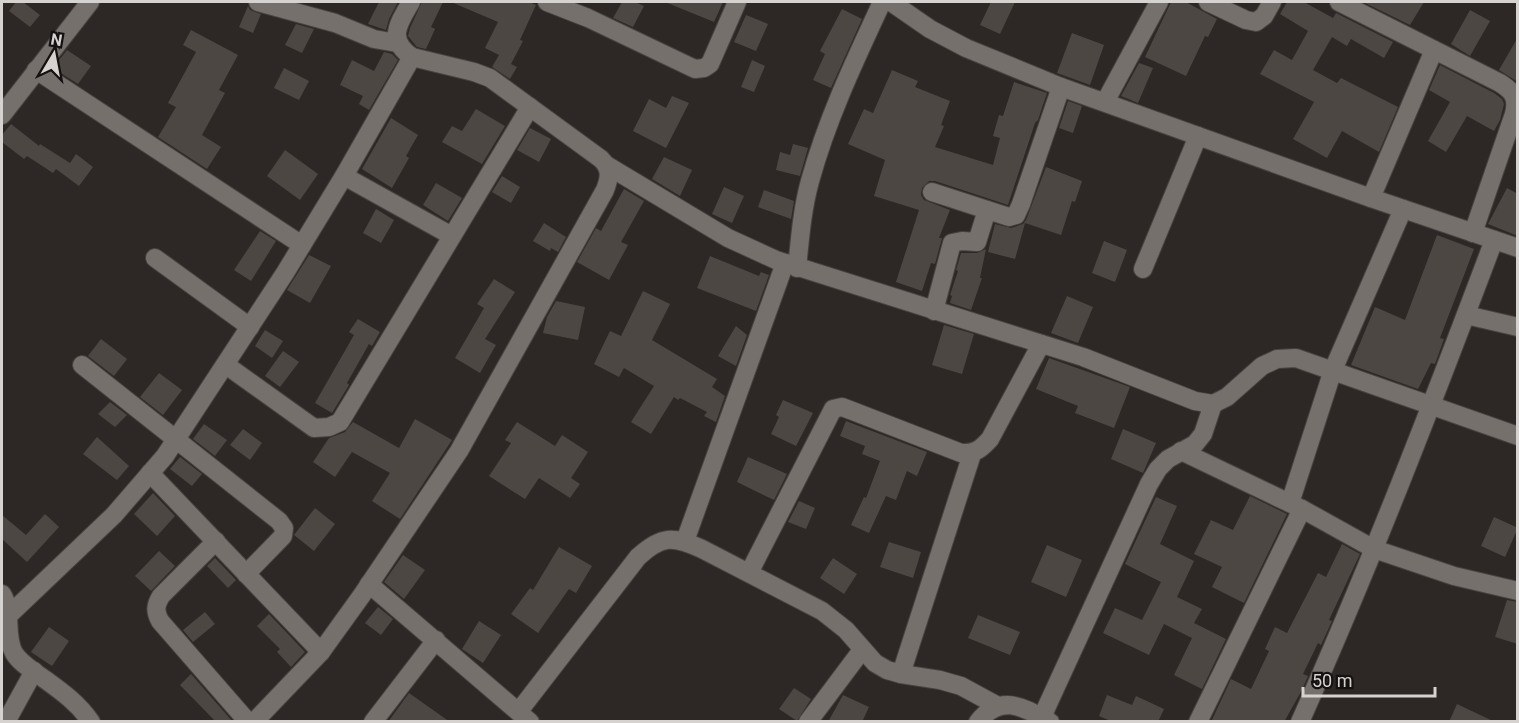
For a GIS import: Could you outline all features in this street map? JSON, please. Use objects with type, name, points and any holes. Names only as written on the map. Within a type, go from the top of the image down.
[{"type":"street","points":[[2,115],[90,2]]},
{"type":"street","points":[[258,2],[335,23],[374,39],[397,43]]},
{"type":"street","points":[[411,2],[397,32],[397,43],[412,57],[490,78],[602,159],[608,166],[728,238],[791,266],[1041,344],[1130,374],[1195,401],[1213,404],[1227,397],[1262,366],[1276,359],[1296,358],[1518,436]]},
{"type":"street","points":[[547,2],[588,18],[695,69],[704,68],[710,64],[737,2]]},
{"type":"street","points":[[685,541],[791,266],[815,164],[834,108],[882,2]]},
{"type":"street","points":[[891,2],[930,29],[966,48],[1062,87],[1518,248]]},
{"type":"street","points":[[1105,102],[1159,2]]},
{"type":"street","points":[[1208,2],[1246,20],[1256,22],[1264,16],[1272,2]]},
{"type":"street","points":[[1339,2],[1511,90],[1515,97],[1514,114],[1488,196],[1473,233]]},
{"type":"street","points":[[1371,198],[1434,50]]},
{"type":"street","points":[[9,615],[114,515],[176,440],[302,245],[412,57]]},
{"type":"street","points":[[36,70],[302,245]]},
{"type":"street","points":[[932,192],[987,210],[1009,216],[1016,215],[1062,87]]},
{"type":"street","points":[[226,365],[314,428],[329,428],[340,422],[530,107]]},
{"type":"street","points":[[1143,269],[1198,136]]},
{"type":"street","points":[[254,722],[321,652],[459,451],[605,190],[610,177],[608,166]]},
{"type":"street","points":[[344,176],[452,236]]},
{"type":"street","points":[[1198,722],[1296,506],[1333,370],[1403,209]]},
{"type":"street","points":[[934,311],[952,243],[977,242],[987,210]]},
{"type":"street","points":[[1300,722],[1354,600],[1432,405],[1494,240]]},
{"type":"street","points":[[155,258],[250,327]]},
{"type":"street","points":[[1466,315],[1518,327]]},
{"type":"street","points":[[901,674],[972,454],[990,439],[1041,344]]},
{"type":"street","points":[[82,365],[279,521],[284,528],[283,536],[246,574]]},
{"type":"street","points":[[978,722],[984,713],[996,705],[1012,704],[1046,719],[1149,484],[1158,469],[1168,459],[1195,444],[1203,435],[1213,404]]},
{"type":"street","points":[[749,573],[833,409],[842,407],[961,453],[972,454]]},
{"type":"street","points":[[1181,451],[1296,506],[1374,549],[1454,576],[1518,591]]},
{"type":"street","points":[[150,473],[321,652]]},
{"type":"street","points":[[369,584],[524,716],[638,557],[657,542],[670,539],[685,541],[822,611],[846,630],[875,663],[887,670],[961,686],[996,705]]},
{"type":"street","points":[[216,541],[161,596],[156,604],[156,612],[160,621],[248,722]]},
{"type":"street","points":[[2,594],[9,615],[9,633],[15,655],[81,707],[91,722]]},
{"type":"street","points":[[373,722],[436,640]]},
{"type":"street","points":[[808,722],[862,650]]},
{"type":"street","points":[[6,722],[34,671]]},
{"type":"building","points":[[16,2],[23,2],[40,15],[30,27],[9,11]]},
{"type":"building","points":[[379,2],[398,2],[386,30],[368,24]]},
{"type":"building","points":[[422,2],[443,2],[431,27],[435,29],[426,49],[417,47],[408,36]]},
{"type":"building","points":[[451,2],[529,2],[536,5],[520,40],[523,41],[511,64],[517,67],[510,79],[492,67],[499,55],[485,48],[498,22]]},
{"type":"building","points":[[622,2],[635,2],[644,6],[633,27],[613,18]]},
{"type":"building","points":[[665,2],[723,2],[714,22]]},
{"type":"building","points":[[991,2],[1015,2],[1000,34],[980,25]]},
{"type":"building","points":[[1171,2],[1186,2],[1217,19],[1208,37],[1205,36],[1186,76],[1145,57]]},
{"type":"building","points":[[1287,2],[1304,2],[1333,18],[1336,13],[1393,42],[1384,58],[1351,39],[1347,46],[1332,37],[1313,70],[1337,83],[1341,78],[1398,107],[1379,152],[1342,131],[1327,158],[1293,139],[1314,102],[1260,74],[1274,50],[1292,60],[1308,31],[1280,14]]},
{"type":"building","points":[[1363,2],[1424,2],[1410,25]]},
{"type":"building","points":[[248,6],[250,10],[261,14],[253,33],[239,27]]},
{"type":"building","points":[[842,9],[862,19],[831,88],[813,80],[825,54],[820,51]]},
{"type":"building","points":[[1470,10],[1490,21],[1470,56],[1451,44]]},
{"type":"building","points":[[746,15],[768,24],[756,51],[734,42]]},
{"type":"building","points":[[296,24],[314,29],[302,53],[285,45]]},
{"type":"building","points":[[191,30],[238,55],[219,90],[225,93],[202,135],[221,147],[207,169],[158,137],[176,107],[168,103],[196,52],[183,45]]},
{"type":"building","points":[[1072,33],[1104,45],[1090,85],[1057,73]]},
{"type":"building","points":[[1518,37],[1518,82],[1499,70]]},
{"type":"building","points":[[67,50],[91,66],[78,84],[53,68]]},
{"type":"building","points":[[384,52],[392,54],[398,60],[369,110],[359,104],[363,96],[340,85],[352,60],[374,71]]},
{"type":"building","points":[[752,60],[765,66],[754,92],[741,87]]},
{"type":"building","points":[[1139,63],[1153,68],[1138,103],[1121,96]]},
{"type":"building","points":[[1440,65],[1494,93],[1502,99],[1504,104],[1500,120],[1494,131],[1467,116],[1446,152],[1428,141],[1450,102],[1429,90]]},
{"type":"building","points":[[284,68],[309,81],[299,100],[274,88]]},
{"type":"building","points":[[892,70],[918,81],[915,87],[950,101],[941,125],[944,126],[935,147],[993,165],[1000,138],[993,136],[999,115],[1003,116],[1014,82],[1047,93],[1008,205],[935,181],[929,181],[922,188],[921,195],[924,200],[950,210],[939,238],[942,238],[935,264],[931,263],[922,291],[896,282],[919,210],[874,196],[885,160],[848,144],[864,109],[873,113]]},
{"type":"building","points":[[672,96],[689,103],[666,148],[633,131],[649,99],[666,108]]},
{"type":"building","points":[[1068,101],[1082,106],[1073,133],[1059,128]]},
{"type":"building","points":[[476,109],[505,126],[482,164],[442,142],[452,126],[462,131]]},
{"type":"building","points":[[391,118],[418,135],[406,156],[409,158],[392,188],[362,169]]},
{"type":"building","points":[[11,124],[39,146],[40,144],[70,163],[76,154],[93,167],[79,186],[56,169],[53,173],[27,156],[24,159],[2,142],[2,135]]},
{"type":"building","points":[[530,128],[551,139],[539,162],[517,150]]},
{"type":"building","points":[[793,144],[808,148],[800,176],[776,170],[780,152],[790,155]]},
{"type":"building","points":[[285,150],[318,174],[300,200],[267,176]]},
{"type":"building","points":[[664,157],[692,170],[680,196],[652,179]]},
{"type":"building","points":[[1046,167],[1082,181],[1075,202],[1072,201],[1061,235],[1025,223],[1015,259],[988,252],[995,224],[1011,228],[1023,224],[1026,220]]},
{"type":"building","points":[[502,176],[520,187],[511,203],[492,192]]},
{"type":"building","points":[[436,183],[462,198],[448,221],[423,205]]},
{"type":"building","points":[[724,187],[744,196],[732,223],[712,214]]},
{"type":"building","points":[[1507,188],[1518,194],[1518,236],[1488,224]]},
{"type":"building","points":[[624,189],[644,201],[621,242],[628,245],[609,280],[577,262],[596,228],[601,231]]},
{"type":"building","points":[[764,190],[794,201],[791,219],[758,207]]},
{"type":"building","points":[[376,209],[394,220],[381,243],[363,233]]},
{"type":"building","points":[[544,223],[566,237],[558,252],[551,248],[550,251],[533,241]]},
{"type":"building","points":[[260,231],[276,241],[251,281],[234,270]]},
{"type":"building","points":[[1437,235],[1474,249],[1440,338],[1444,339],[1435,364],[1431,363],[1418,389],[1351,365],[1375,307],[1405,320]]},
{"type":"building","points":[[1104,241],[1127,250],[1115,282],[1092,273]]},
{"type":"building","points":[[986,249],[980,278],[982,278],[971,310],[950,303],[961,253],[977,253]]},
{"type":"building","points":[[309,255],[331,266],[310,303],[287,290]]},
{"type":"building","points":[[710,256],[759,276],[761,272],[769,275],[756,311],[697,288]]},
{"type":"building","points":[[494,279],[515,292],[485,339],[496,345],[480,373],[455,358],[484,308],[477,304]]},
{"type":"building","points":[[643,291],[670,304],[652,340],[717,379],[712,387],[725,396],[716,422],[704,416],[707,412],[674,397],[651,434],[631,422],[654,386],[624,368],[619,377],[594,364],[610,331],[621,336]]},
{"type":"building","points":[[1067,296],[1093,307],[1078,343],[1051,333]]},
{"type":"building","points":[[556,301],[585,307],[578,340],[543,333],[547,317]]},
{"type":"building","points":[[358,319],[380,332],[372,346],[369,344],[332,413],[315,403],[354,335],[349,332]]},
{"type":"building","points":[[944,325],[974,334],[962,374],[932,365]]},
{"type":"building","points":[[736,326],[747,335],[736,366],[718,356]]},
{"type":"building","points":[[265,330],[283,341],[272,358],[255,346]]},
{"type":"building","points":[[101,339],[127,359],[114,376],[88,356]]},
{"type":"building","points":[[283,351],[299,362],[280,387],[265,376]]},
{"type":"building","points":[[1049,358],[1130,387],[1114,428],[1075,413],[1078,406],[1036,389]]},
{"type":"building","points":[[159,373],[182,390],[163,415],[140,397]]},
{"type":"building","points":[[783,400],[813,413],[796,446],[771,434],[779,417],[776,415]]},
{"type":"building","points":[[110,402],[127,415],[115,427],[98,414]]},
{"type":"building","points":[[415,419],[452,440],[400,519],[372,501],[390,473],[352,452],[335,477],[313,462],[329,438],[345,432],[353,422],[399,448]]},
{"type":"building","points":[[846,421],[927,452],[917,476],[907,471],[896,500],[886,496],[869,533],[851,525],[864,497],[866,498],[880,461],[862,454],[865,446],[840,436]]},
{"type":"building","points":[[517,422],[555,446],[562,435],[588,452],[571,478],[580,484],[570,498],[539,478],[525,499],[489,476],[511,443],[505,440]]},
{"type":"building","points":[[204,424],[227,440],[215,456],[193,439]]},
{"type":"building","points":[[243,429],[262,443],[250,460],[230,445]]},
{"type":"building","points":[[1123,429],[1156,443],[1143,473],[1111,459]]},
{"type":"building","points":[[97,437],[129,466],[117,480],[83,454]]},
{"type":"building","points":[[180,457],[202,474],[192,486],[170,469]]},
{"type":"building","points":[[748,457],[787,474],[774,500],[737,482]]},
{"type":"building","points":[[153,493],[175,516],[157,536],[134,514]]},
{"type":"building","points":[[1250,496],[1287,514],[1244,603],[1212,587],[1222,567],[1194,554],[1211,520],[1233,530]]},
{"type":"building","points":[[1156,497],[1177,506],[1160,544],[1194,561],[1177,597],[1202,609],[1194,623],[1226,639],[1202,689],[1174,675],[1192,638],[1164,624],[1149,655],[1103,633],[1115,608],[1142,620],[1161,582],[1125,564]]},
{"type":"building","points":[[799,501],[815,508],[806,529],[788,522]]},
{"type":"building","points":[[315,508],[335,524],[314,551],[294,535]]},
{"type":"building","points":[[45,514],[59,527],[27,562],[2,539],[2,515],[26,535]]},
{"type":"building","points":[[1494,517],[1518,528],[1505,557],[1481,546]]},
{"type":"building","points":[[889,542],[921,552],[913,578],[880,567]]},
{"type":"building","points":[[1342,544],[1360,554],[1329,620],[1332,621],[1321,645],[1318,643],[1303,674],[1308,676],[1302,690],[1284,722],[1211,722],[1231,679],[1251,689],[1269,651],[1265,649],[1275,627],[1287,633],[1318,573],[1326,577]]},
{"type":"building","points":[[1047,545],[1082,560],[1066,597],[1031,582]]},
{"type":"building","points":[[559,547],[592,566],[576,593],[569,589],[538,633],[511,614],[530,588],[533,590]]},
{"type":"building","points":[[159,551],[175,566],[151,591],[135,576]]},
{"type":"building","points":[[403,555],[425,570],[404,599],[384,582]]},
{"type":"building","points":[[215,558],[236,580],[228,588],[207,566]]},
{"type":"building","points":[[833,558],[857,574],[844,594],[820,578]]},
{"type":"building","points":[[1507,600],[1518,602],[1518,644],[1495,637]]},
{"type":"building","points":[[378,607],[393,619],[381,635],[365,623]]},
{"type":"building","points":[[205,612],[215,624],[193,642],[183,630]]},
{"type":"building","points":[[269,614],[305,652],[291,667],[277,652],[280,649],[257,626]]},
{"type":"building","points":[[978,615],[1020,632],[1010,655],[968,638]]},
{"type":"building","points":[[479,621],[501,635],[483,663],[462,649]]},
{"type":"building","points":[[49,627],[69,641],[52,666],[31,652]]},
{"type":"building","points":[[191,674],[233,722],[216,722],[180,685]]},
{"type":"building","points":[[794,688],[811,699],[797,721],[779,709]]},
{"type":"building","points":[[409,693],[450,722],[388,722]]},
{"type":"building","points":[[843,695],[869,707],[862,722],[828,722]]},
{"type":"building","points":[[1107,695],[1132,705],[1136,696],[1164,709],[1158,722],[1113,722],[1099,716]]},
{"type":"building","points":[[1457,704],[1495,722],[1449,722]]}]
